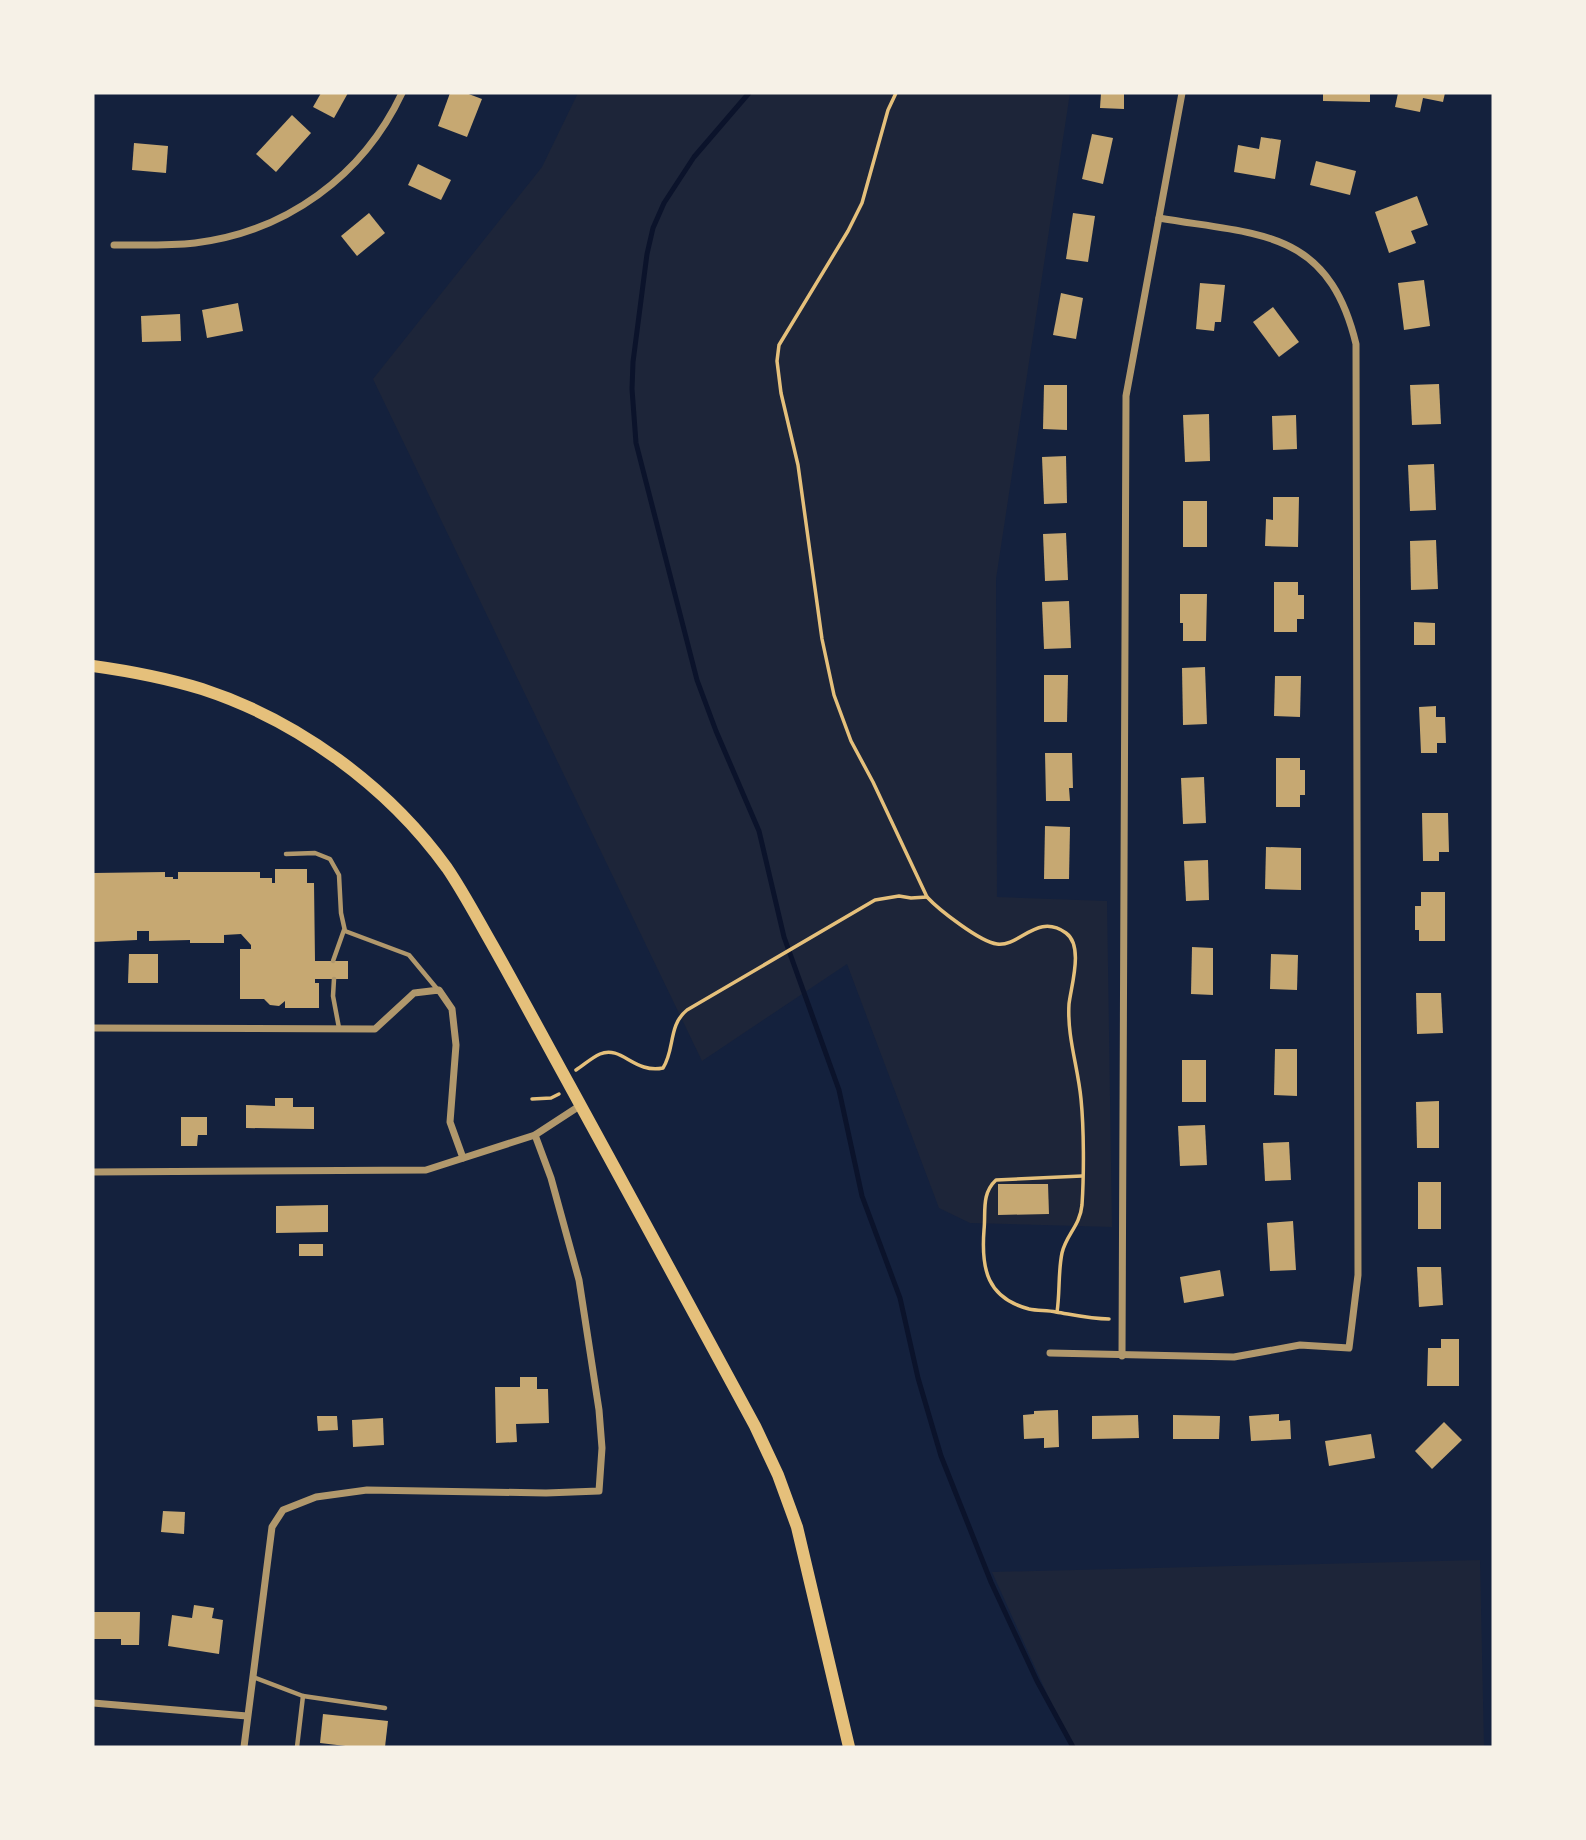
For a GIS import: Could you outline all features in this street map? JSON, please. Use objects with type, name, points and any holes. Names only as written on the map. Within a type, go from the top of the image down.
[{"type":"main road","points":[[93,666],[165,679],[202,689],[275,721],[324,750],[367,783],[410,823],[447,869],[571,1087],[755,1426],[778,1475],[797,1527],[849,1747]]},
{"type":"street","points":[[114,245],[193,243],[221,238],[244,232],[300,209],[342,177],[370,145],[402,93]]},
{"type":"street","points":[[1122,1356],[1126,396],[1182,93]]},
{"type":"street","points":[[1050,1353],[1234,1357],[1300,1345],[1349,1348],[1358,1275],[1356,344],[1350,320],[1330,279],[1314,262],[1292,247],[1265,236],[1159,218]]},
{"type":"street","points":[[93,1028],[375,1028],[414,993],[439,990],[452,1009],[456,1045],[450,1122],[463,1158]]},
{"type":"street","points":[[93,1172],[426,1170],[535,1135],[580,1105]]},
{"type":"street","points":[[244,1747],[272,1527],[283,1510],[316,1497],[367,1490],[546,1493],[599,1491],[602,1448],[600,1422],[579,1280],[551,1178],[535,1135]]},
{"type":"street","points":[[93,1703],[247,1716]]},
{"type":"lane","points":[[286,854],[315,853],[330,859],[339,876],[341,913],[345,929],[333,961]]},
{"type":"lane","points":[[345,929],[409,955],[439,990]]},
{"type":"lane","points":[[334,979],[333,996],[339,1028]]},
{"type":"lane","points":[[252,1676],[303,1696],[385,1708]]},
{"type":"lane","points":[[297,1747],[303,1696]]},
{"type":"path","points":[[896,93],[888,110],[862,203],[779,345],[777,360],[787,424],[798,465],[822,639],[834,695],[851,741],[927,897],[969,929],[997,944],[1009,942],[1038,927],[1047,926],[1065,932],[1072,940],[1075,975],[1069,1004],[1070,1038],[1081,1098],[1082,1176],[1080,1219],[1062,1254],[1057,1312]]},
{"type":"path","points":[[533,1099],[551,1098],[582,1081],[576,1070],[601,1054],[612,1052],[638,1067],[652,1070],[663,1068],[669,1059],[677,1020],[700,1002],[866,904],[890,897],[927,897]]},
{"type":"path","points":[[1082,1176],[996,1180],[989,1186],[984,1206],[983,1253],[989,1281],[1009,1302],[1033,1310],[1122,1320]]},
{"type":"shaded area","points":[[578,93],[1070,93],[996,579],[997,897],[1107,901],[1112,1227],[970,1223],[939,1208],[847,964],[702,1061],[373,379],[542,167]]},
{"type":"shaded area","points":[[1480,1560],[1484,1747],[1071,1747],[992,1572]]},
{"type":"building","points":[[321,93],[348,93],[334,118],[313,107]]},
{"type":"building","points":[[450,93],[466,93],[482,99],[467,137],[438,126]]},
{"type":"building","points":[[1101,93],[1124,93],[1124,109],[1100,108]]},
{"type":"building","points":[[1323,93],[1370,93],[1370,102],[1323,101]]},
{"type":"building","points":[[1398,93],[1445,93],[1443,102],[1423,98],[1420,112],[1395,107]]},
{"type":"building","points":[[292,115],[311,133],[276,172],[256,154]]},
{"type":"building","points":[[1092,134],[1113,138],[1103,184],[1082,179]]},
{"type":"building","points":[[1261,137],[1281,140],[1275,179],[1234,172],[1238,145],[1259,149]]},
{"type":"building","points":[[134,143],[168,146],[166,173],[132,170]]},
{"type":"building","points":[[1316,161],[1356,171],[1350,195],[1310,185]]},
{"type":"building","points":[[418,164],[451,180],[441,200],[408,185]]},
{"type":"building","points":[[1417,196],[1428,225],[1411,231],[1416,243],[1389,253],[1375,212]]},
{"type":"building","points":[[369,213],[385,233],[357,256],[341,236]]},
{"type":"building","points":[[1073,213],[1095,216],[1088,262],[1066,259]]},
{"type":"building","points":[[1424,280],[1430,326],[1404,330],[1398,283]]},
{"type":"building","points":[[1200,283],[1225,285],[1221,322],[1215,322],[1214,331],[1196,329]]},
{"type":"building","points":[[1061,293],[1083,298],[1076,339],[1053,335]]},
{"type":"building","points":[[238,303],[243,331],[207,338],[202,310]]},
{"type":"building","points":[[1273,307],[1299,342],[1279,357],[1253,322]]},
{"type":"building","points":[[180,314],[181,341],[142,342],[141,316]]},
{"type":"building","points":[[1439,384],[1441,424],[1412,425],[1410,385]]},
{"type":"building","points":[[1044,385],[1067,385],[1067,430],[1043,429]]},
{"type":"building","points":[[1209,414],[1210,461],[1185,462],[1183,415]]},
{"type":"building","points":[[1296,415],[1297,449],[1273,450],[1272,416]]},
{"type":"building","points":[[1066,456],[1067,503],[1044,504],[1042,457]]},
{"type":"building","points":[[1434,464],[1436,510],[1410,511],[1408,465]]},
{"type":"building","points":[[1273,497],[1299,497],[1298,547],[1265,546],[1266,519],[1273,520]]},
{"type":"building","points":[[1183,501],[1207,501],[1207,547],[1183,547]]},
{"type":"building","points":[[1066,533],[1068,580],[1045,581],[1043,534]]},
{"type":"building","points":[[1436,540],[1438,589],[1411,590],[1410,541]]},
{"type":"building","points":[[1274,582],[1298,582],[1298,595],[1304,595],[1304,619],[1297,619],[1297,632],[1274,632]]},
{"type":"building","points":[[1180,594],[1207,594],[1206,641],[1183,641]]},
{"type":"building","points":[[1069,601],[1071,648],[1044,649],[1042,602]]},
{"type":"building","points":[[1414,622],[1435,623],[1435,645],[1414,645]]},
{"type":"building","points":[[1205,667],[1207,724],[1183,725],[1182,668]]},
{"type":"building","points":[[1044,675],[1068,675],[1067,722],[1044,722]]},
{"type":"building","points":[[1275,676],[1301,676],[1300,717],[1274,716]]},
{"type":"building","points":[[1436,706],[1436,717],[1445,717],[1446,743],[1437,743],[1437,753],[1421,753],[1419,707]]},
{"type":"building","points":[[1045,753],[1072,753],[1073,788],[1069,788],[1070,801],[1046,801]]},
{"type":"building","points":[[1276,758],[1300,758],[1300,770],[1305,770],[1305,795],[1300,795],[1300,807],[1276,807]]},
{"type":"building","points":[[1204,777],[1206,823],[1183,824],[1181,778]]},
{"type":"building","points":[[1422,813],[1448,813],[1449,852],[1439,852],[1439,861],[1423,861]]},
{"type":"building","points":[[1045,826],[1070,827],[1069,879],[1044,879]]},
{"type":"building","points":[[1266,847],[1301,848],[1301,890],[1265,889]]},
{"type":"building","points":[[1208,860],[1209,900],[1186,901],[1184,861]]},
{"type":"building","points":[[275,869],[307,869],[307,883],[314,883],[315,961],[348,961],[348,979],[315,979],[315,983],[319,983],[319,1008],[285,1008],[285,1001],[279,1006],[270,1005],[264,999],[240,999],[240,949],[251,949],[251,945],[241,934],[224,935],[224,943],[190,943],[190,940],[149,941],[149,931],[137,931],[137,940],[93,942],[93,873],[165,872],[165,877],[178,879],[178,872],[260,872],[260,878],[272,878],[272,883],[275,883]]},
{"type":"building","points":[[1421,892],[1445,892],[1445,941],[1419,941],[1419,930],[1415,930],[1415,906],[1421,906]]},
{"type":"building","points":[[1192,947],[1213,948],[1213,995],[1191,994]]},
{"type":"building","points":[[129,954],[158,954],[158,983],[128,983]]},
{"type":"building","points":[[1271,954],[1298,955],[1297,990],[1270,989]]},
{"type":"building","points":[[1416,993],[1441,993],[1443,1033],[1417,1034]]},
{"type":"building","points":[[1275,1049],[1297,1049],[1297,1096],[1274,1095]]},
{"type":"building","points":[[1182,1060],[1206,1060],[1206,1102],[1182,1102]]},
{"type":"building","points":[[275,1098],[293,1098],[293,1107],[314,1107],[314,1129],[246,1128],[246,1105],[275,1106]]},
{"type":"building","points":[[1439,1101],[1439,1148],[1417,1148],[1416,1102]]},
{"type":"building","points":[[181,1117],[207,1117],[207,1135],[198,1135],[197,1146],[181,1146]]},
{"type":"building","points":[[1205,1125],[1207,1165],[1180,1166],[1178,1126]]},
{"type":"building","points":[[1289,1142],[1291,1180],[1265,1181],[1263,1143]]},
{"type":"building","points":[[1418,1182],[1441,1182],[1441,1229],[1418,1229]]},
{"type":"building","points":[[998,1184],[1048,1184],[1049,1214],[998,1215]]},
{"type":"building","points":[[328,1205],[328,1232],[276,1233],[276,1206]]},
{"type":"building","points":[[1293,1221],[1296,1270],[1270,1271],[1267,1223]]},
{"type":"building","points":[[299,1244],[323,1244],[323,1256],[299,1256]]},
{"type":"building","points":[[1417,1267],[1441,1267],[1443,1305],[1419,1307]]},
{"type":"building","points":[[1220,1270],[1224,1296],[1184,1303],[1180,1277]]},
{"type":"building","points":[[1441,1339],[1459,1339],[1459,1386],[1427,1386],[1428,1348],[1441,1348]]},
{"type":"building","points":[[520,1377],[537,1377],[537,1389],[548,1389],[549,1423],[516,1424],[517,1442],[496,1443],[495,1387],[520,1387]]},
{"type":"building","points":[[1058,1410],[1059,1447],[1044,1448],[1044,1438],[1024,1439],[1023,1415],[1034,1414],[1034,1411]]},
{"type":"building","points":[[1279,1414],[1279,1421],[1290,1420],[1291,1439],[1251,1441],[1249,1416]]},
{"type":"building","points":[[1138,1415],[1139,1438],[1092,1439],[1092,1416]]},
{"type":"building","points":[[1173,1415],[1220,1416],[1219,1439],[1173,1439]]},
{"type":"building","points":[[317,1416],[337,1416],[338,1430],[318,1431]]},
{"type":"building","points":[[383,1418],[384,1445],[353,1447],[352,1420]]},
{"type":"building","points":[[1444,1422],[1462,1440],[1432,1469],[1415,1451]]},
{"type":"building","points":[[1371,1434],[1375,1458],[1329,1466],[1325,1441]]},
{"type":"building","points":[[163,1511],[185,1512],[184,1534],[161,1532]]},
{"type":"building","points":[[194,1605],[214,1608],[212,1618],[223,1620],[219,1654],[168,1646],[172,1615],[192,1618]]},
{"type":"building","points":[[93,1612],[140,1612],[139,1645],[121,1645],[121,1639],[93,1639]]},
{"type":"building","points":[[323,1714],[388,1721],[385,1747],[320,1743]]},
{"type":"waterway","points":[[749,93],[694,157],[664,203],[653,228],[633,362],[636,443],[697,680],[759,831],[784,937],[839,1090],[862,1196],[900,1298],[918,1378],[941,1456],[991,1582],[1037,1681],[1073,1747]]}]
